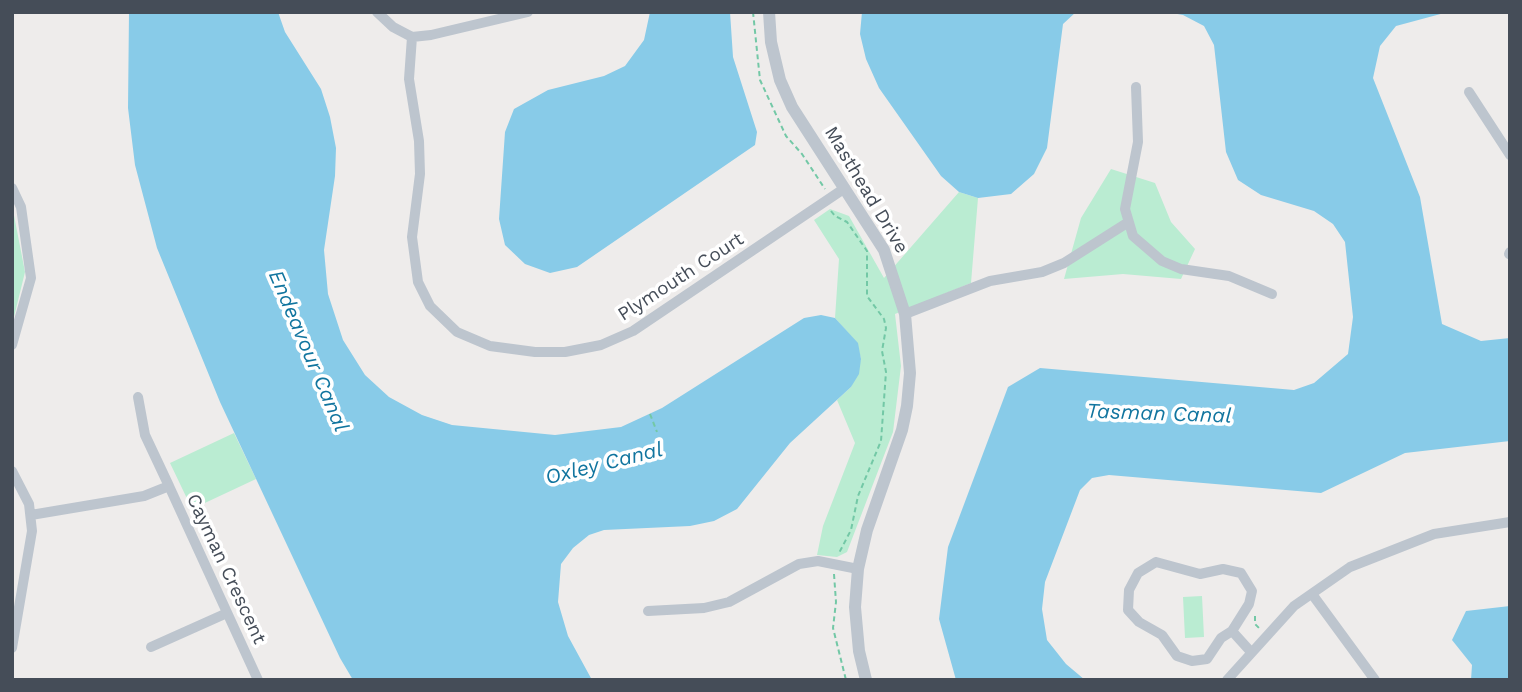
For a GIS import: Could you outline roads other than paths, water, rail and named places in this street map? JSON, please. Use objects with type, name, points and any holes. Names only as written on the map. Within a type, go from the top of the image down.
[{"type":"street","points":[[377,12],[393,27],[412,37],[528,12]]},
{"type":"street","name":"Masthead Drive","points":[[769,12],[771,42],[780,80],[792,107],[884,250],[905,314],[910,373],[907,406],[902,430],[867,530],[858,569],[856,618],[859,651],[866,680]]},
{"type":"street","name":"Plymouth Court","points":[[412,37],[409,79],[419,141],[420,173],[412,236],[418,282],[430,306],[457,332],[490,346],[535,352],[565,352],[601,345],[623,336],[845,188]]},
{"type":"street","points":[[1136,87],[1138,142],[1126,190],[1127,223],[1133,236],[1162,261],[1181,269],[1229,276],[1272,294]]},
{"type":"street","points":[[1469,92],[1510,155]]},
{"type":"street","points":[[12,188],[21,207],[31,278],[12,345]]},
{"type":"street","points":[[905,314],[990,281],[1042,272],[1064,263],[1127,223]]},
{"type":"street","points":[[138,397],[145,435],[169,486]]},
{"type":"street","points":[[12,471],[31,515],[32,531],[18,581],[12,648]]},
{"type":"street","name":"Cayman Crescent","points":[[31,515],[144,496],[169,486],[258,680]]},
{"type":"street","points":[[1227,680],[1294,606],[1350,567],[1386,550],[1434,534],[1510,522]]},
{"type":"street","points":[[648,611],[704,608],[729,602],[799,564],[818,561],[858,569]]},
{"type":"street","points":[[1156,562],[1200,574],[1223,569],[1241,573],[1252,591],[1233,631],[1221,638],[1207,659],[1192,661],[1177,656],[1162,635],[1139,622],[1128,610],[1129,590],[1138,573],[1156,562]]},
{"type":"street","points":[[1312,594],[1375,680]]},
{"type":"street","points":[[151,647],[227,613]]},
{"type":"street","points":[[1233,631],[1251,652]]},
{"type":"water","points":[[129,12],[278,12],[285,32],[321,89],[330,117],[336,148],[335,176],[324,250],[328,294],[343,340],[365,375],[389,397],[422,415],[452,425],[555,435],[621,427],[662,408],[804,318],[821,315],[835,318],[858,343],[861,359],[859,374],[851,387],[790,443],[737,509],[714,521],[690,526],[604,530],[589,535],[573,548],[561,564],[558,602],[568,636],[592,680],[353,680],[340,658],[220,402],[157,248],[135,165],[128,108]]},
{"type":"water","points":[[650,12],[730,12],[733,57],[757,132],[755,145],[577,267],[550,273],[525,264],[505,245],[499,219],[505,132],[514,109],[548,90],[604,76],[625,66],[644,40]]},
{"type":"water","points":[[862,12],[1076,12],[1063,24],[1047,148],[1034,174],[1011,194],[978,198],[959,192],[941,176],[879,88],[866,59],[860,34]]},
{"type":"water","name":"Tasman Canal","points":[[1166,12],[1448,12],[1396,26],[1380,46],[1373,78],[1420,197],[1442,324],[1481,341],[1510,338],[1510,441],[1405,453],[1321,493],[1109,475],[1092,478],[1080,490],[1045,582],[1042,609],[1047,640],[1066,664],[1085,680],[956,680],[939,619],[948,547],[1008,387],[1040,368],[1294,390],[1314,383],[1348,354],[1353,317],[1345,242],[1333,224],[1314,211],[1261,195],[1238,180],[1226,152],[1214,45],[1204,26],[1183,15]]},
{"type":"water","points":[[1510,606],[1510,680],[1471,680],[1472,665],[1452,640],[1466,611]]},
{"type":"water label","name":"Endeavour Canal","points":[[308,351]]},
{"type":"water label","name":"Oxley Canal","points":[[604,464]]}]
